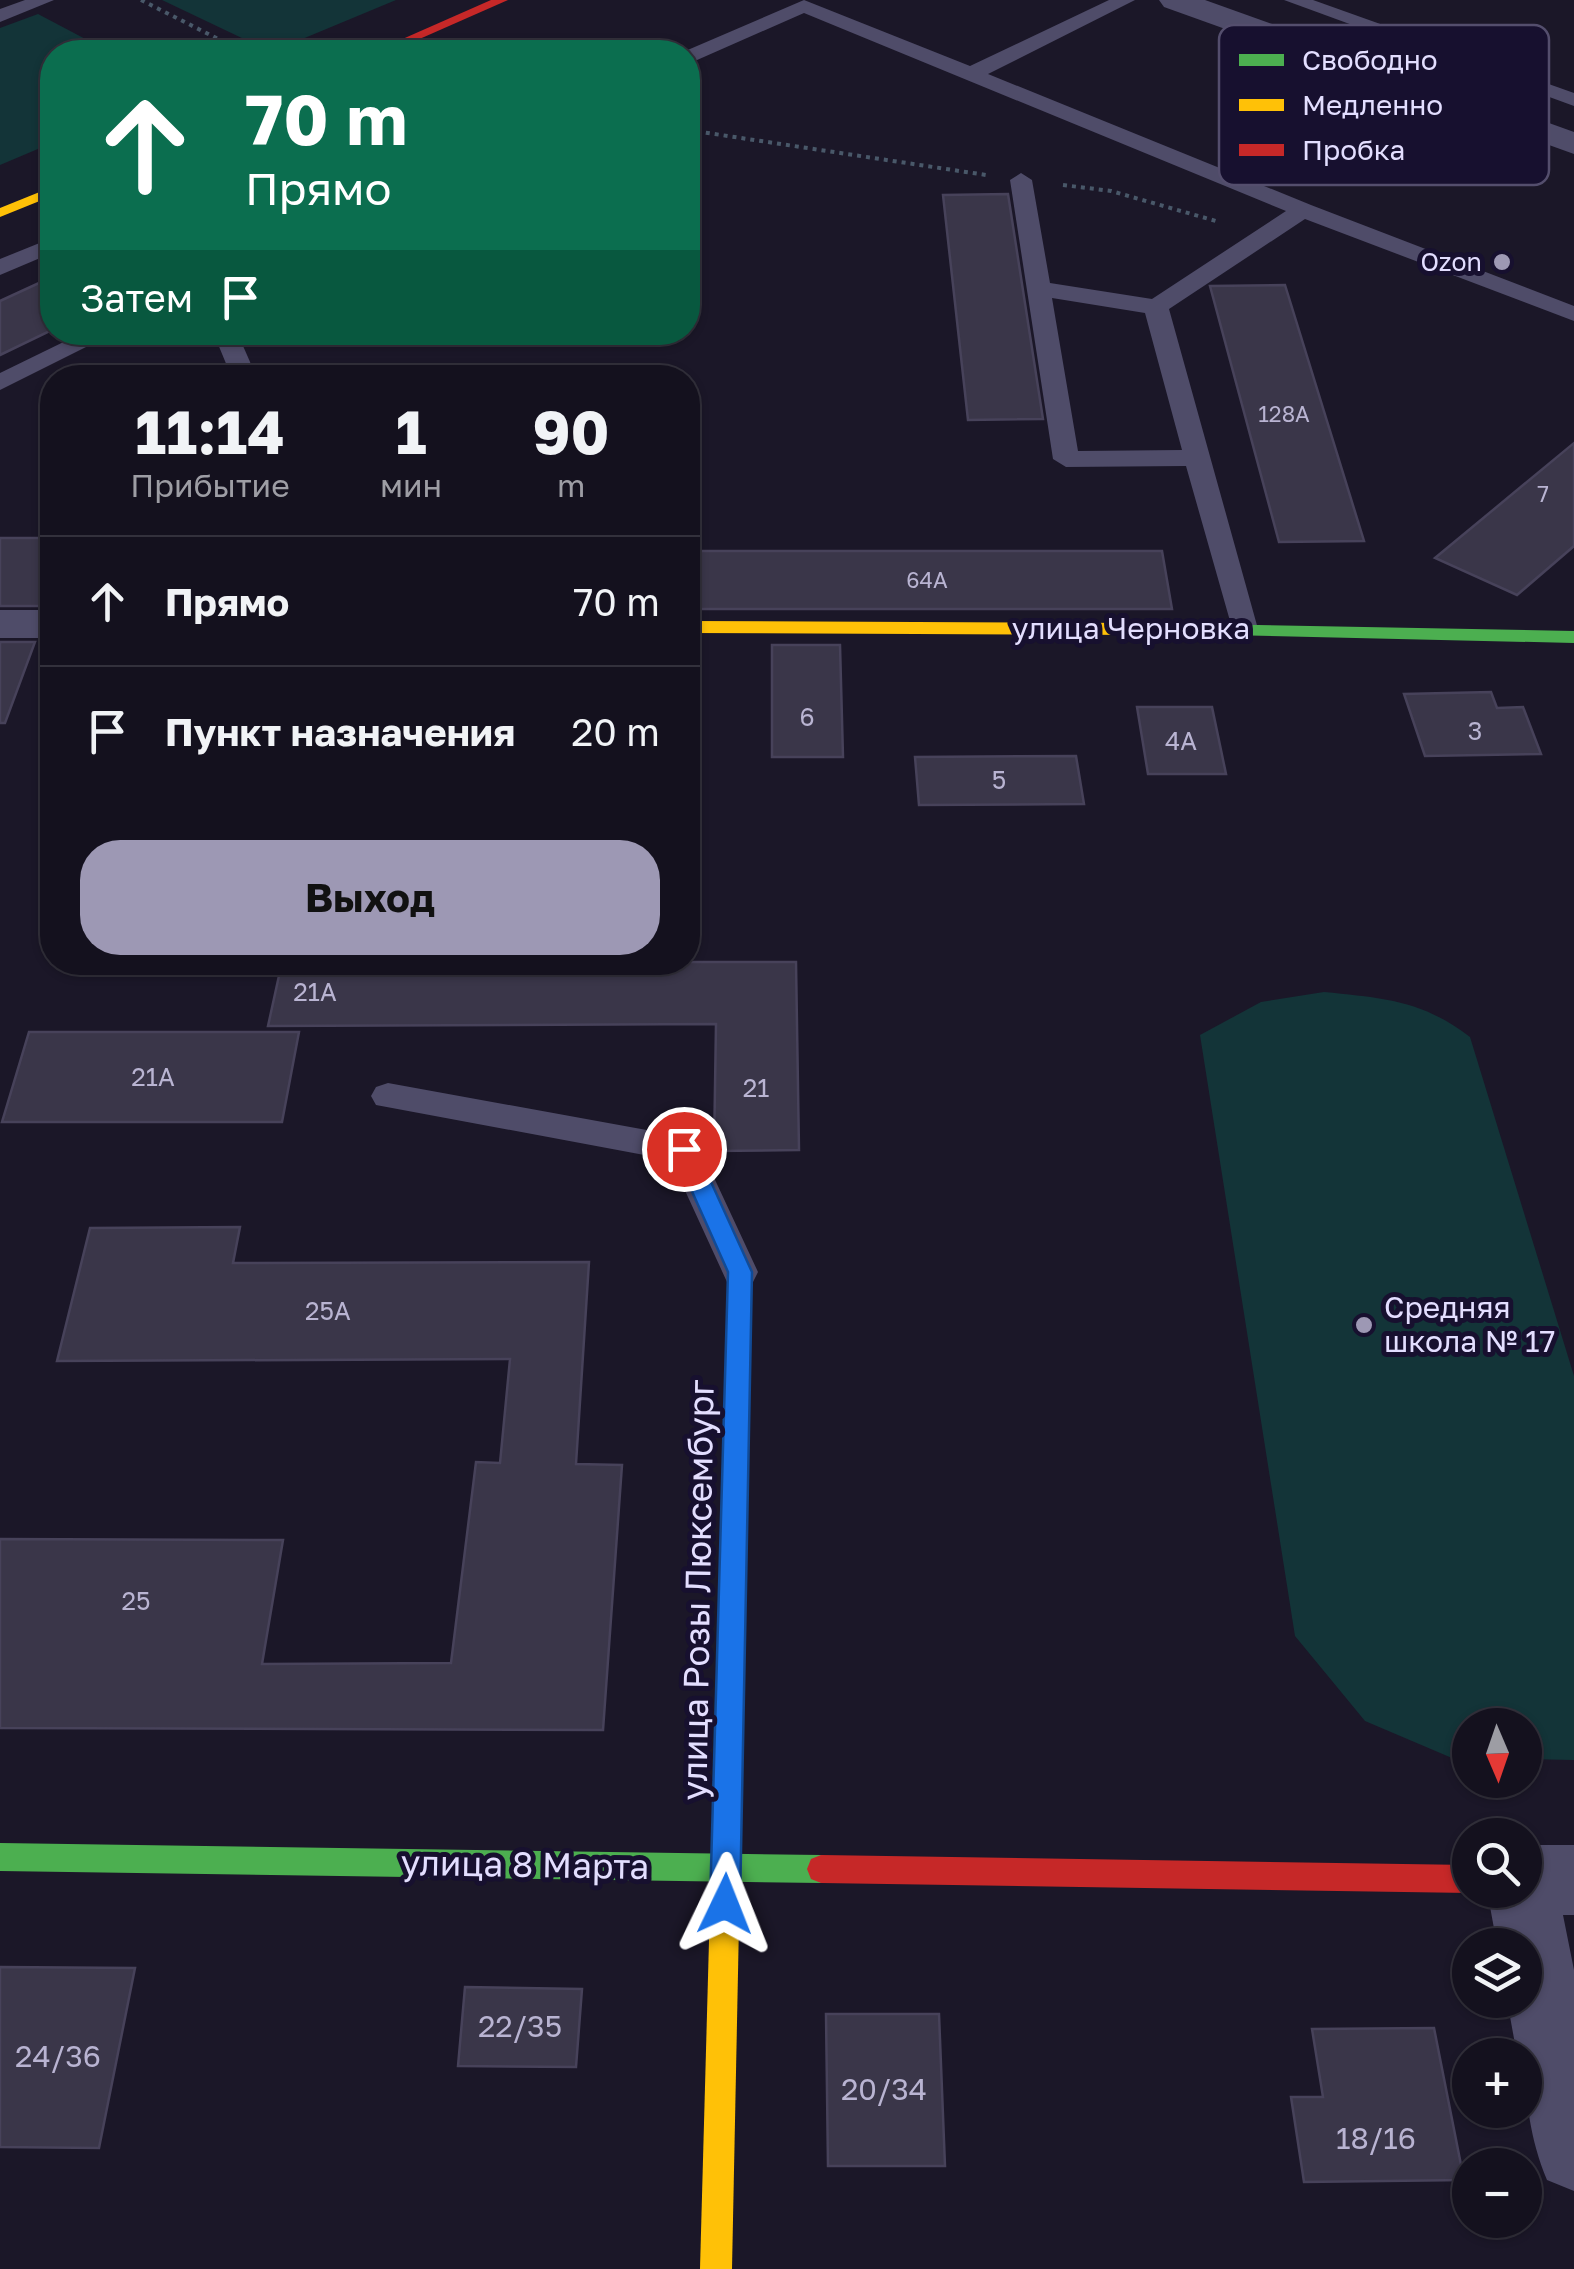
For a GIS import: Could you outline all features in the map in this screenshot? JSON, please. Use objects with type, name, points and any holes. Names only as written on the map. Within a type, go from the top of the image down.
[{"type":"street","points":[[408,40],[502,0]]},
{"type":"street","points":[[1175,0],[1244,25]]},
{"type":"street","points":[[1549,135],[1574,144]]},
{"type":"street","points":[[0,213],[40,196]]},
{"type":"street","points":[[0,624],[40,624]]},
{"type":"street","name":"улица Черновка","points":[[700,627],[1244,629],[1574,637]]},
{"type":"street","name":"улица Розы Люксембург","points":[[716,2269],[740,1272]]},
{"type":"street","name":"улица 8 Марта","points":[[0,1857],[1452,1879]]},
{"type":"street","points":[[1542,1880],[1574,1880]]},
{"type":"street","points":[[1526,1908],[1574,2153]]},
{"type":"lane","points":[[0,16],[44,0]]},
{"type":"lane","points":[[969,75],[1125,0]]},
{"type":"lane","points":[[1294,0],[1364,25]]},
{"type":"lane","points":[[700,53],[804,6],[1219,176]]},
{"type":"lane","points":[[1549,91],[1574,100]]},
{"type":"lane","points":[[1020,180],[1066,459],[1195,458]]},
{"type":"lane","points":[[1242,185],[1574,314]]},
{"type":"lane","points":[[1038,289],[1156,306],[1304,210]]},
{"type":"lane","points":[[0,268],[40,250]]},
{"type":"lane","points":[[1156,306],[1244,629]]},
{"type":"lane","points":[[0,383],[77,345]]},
{"type":"lane","points":[[388,1096],[684,1149],[740,1272]]},
{"type":"path","points":[[141,0],[220,40]]},
{"type":"path","points":[[700,132],[1111,191],[1265,236]]},
{"type":"green space","points":[[162,0],[396,0],[300,40],[246,40]]},
{"type":"green space","points":[[38,14],[87,40],[40,40],[40,148],[0,165],[0,28]]},
{"type":"green space","points":[[1324,992],[1383,999],[1435,1015],[1470,1037],[1574,1376],[1574,1760],[1542,1759],[1542,1708],[1452,1708],[1452,1758],[1365,1721],[1295,1636],[1200,1035],[1261,1002]]},
{"type":"building","points":[[1008,194],[1043,419],[968,420],[943,195]]},
{"type":"building","points":[[40,283],[40,336],[0,355],[0,301]]},
{"type":"building","points":[[1285,285],[1364,541],[1279,542],[1210,286]]},
{"type":"building","points":[[1574,443],[1574,546],[1517,595],[1435,558]]},
{"type":"building","points":[[0,538],[40,538],[40,606],[0,606]]},
{"type":"building","points":[[700,551],[1162,551],[1172,609],[700,609]]},
{"type":"building","points":[[0,642],[35,642],[5,723],[0,723]]},
{"type":"building","points":[[772,645],[840,645],[843,757],[772,757]]},
{"type":"building","points":[[1491,692],[1497,708],[1523,707],[1541,754],[1425,756],[1404,694]]},
{"type":"building","points":[[1137,707],[1212,707],[1226,774],[1148,774]]},
{"type":"building","points":[[1076,756],[1084,804],[919,805],[915,757]]},
{"type":"building","points":[[700,962],[796,962],[799,1150],[714,1151],[716,1024],[268,1026],[279,975],[700,975]]},
{"type":"building","points":[[29,1032],[299,1032],[282,1122],[2,1122]]},
{"type":"building","points":[[240,1227],[233,1263],[589,1262],[576,1464],[622,1465],[603,1730],[0,1728],[0,1539],[283,1540],[262,1664],[451,1663],[476,1462],[500,1463],[510,1359],[57,1361],[90,1228]]},
{"type":"building","points":[[0,1967],[135,1968],[99,2148],[0,2147]]},
{"type":"building","points":[[465,1987],[582,1989],[576,2067],[458,2066]]},
{"type":"building","points":[[826,2014],[939,2014],[945,2166],[828,2166]]},
{"type":"building","points":[[1434,2028],[1458,2148],[1452,2148],[1452,2180],[1304,2182],[1291,2097],[1323,2097],[1312,2029]]},
{"type":"traffic: fast","points":[[1145,629],[1574,637]]},
{"type":"traffic: fast","points":[[0,1857],[821,1869]]},
{"type":"traffic: slow","points":[[0,213],[40,196]]},
{"type":"traffic: slow","points":[[700,627],[1145,629]]},
{"type":"traffic: slow","points":[[716,2269],[736,1431]]},
{"type":"traffic: jam","points":[[408,40],[502,0]]},
{"type":"traffic: jam","points":[[736,1431],[740,1272]]},
{"type":"traffic: jam","points":[[821,1869],[1452,1879]]},
{"type":"place","name":"Ozon","points":[[1502,262]]},
{"type":"place","name":"Средняя школа № 17","points":[[1364,1325]]},
{"type":"route","points":[[684,1149],[740,1272],[725,1904]]}]
